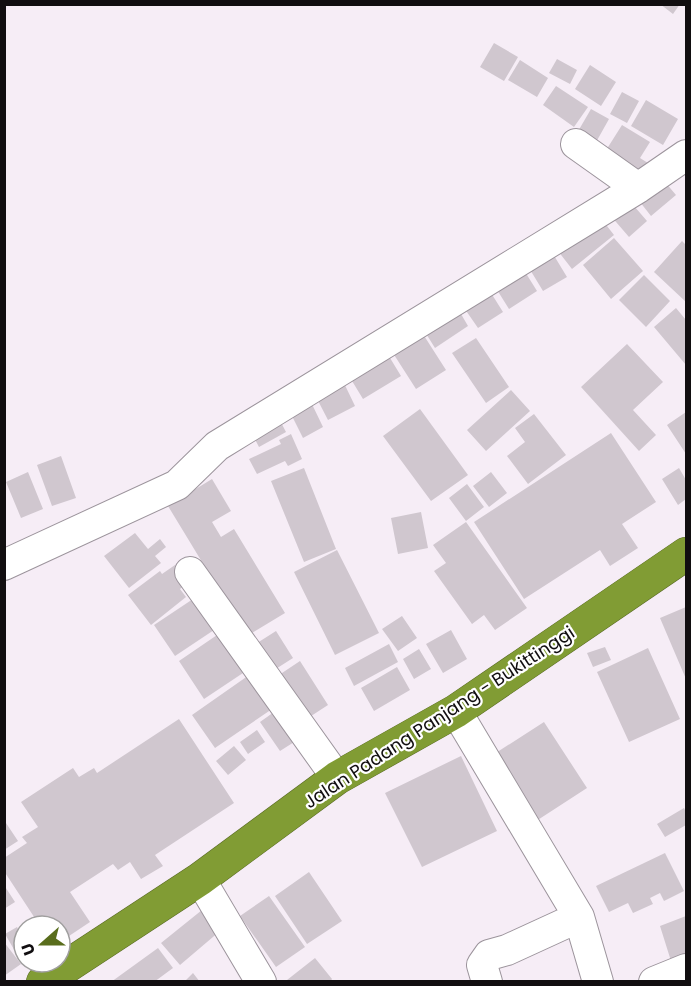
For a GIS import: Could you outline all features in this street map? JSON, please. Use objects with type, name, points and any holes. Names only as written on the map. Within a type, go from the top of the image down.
[{"type":"highway","name":"Jalan Padang Panjang - Bukittinggi","points":[[62,976],[200,879],[337,778],[456,711],[687,554]]},
{"type":"street","points":[[576,144],[638,188]]},
{"type":"street","points":[[4,565],[177,485],[217,446],[638,188],[687,155]]},
{"type":"street","points":[[190,572],[337,778]]},
{"type":"street","points":[[456,711],[579,917],[598,981]]},
{"type":"street","points":[[200,879],[261,981]]},
{"type":"street","points":[[487,981],[482,965],[489,955],[507,950],[579,917]]},
{"type":"street","points":[[654,981],[687,969]]},
{"type":"building","points":[[660,4],[680,4],[673,14]]},
{"type":"building","points":[[494,43],[518,57],[504,81],[480,67]]},
{"type":"building","points":[[557,59],[577,70],[570,84],[549,73]]},
{"type":"building","points":[[520,60],[548,78],[537,97],[508,80]]},
{"type":"building","points":[[590,65],[616,82],[601,106],[575,89]]},
{"type":"building","points":[[556,86],[588,107],[574,127],[543,105]]},
{"type":"building","points":[[622,92],[639,101],[627,123],[610,114]]},
{"type":"building","points":[[646,100],[678,119],[663,145],[631,126]]},
{"type":"building","points":[[591,109],[609,119],[595,144],[577,133]]},
{"type":"building","points":[[622,125],[650,142],[640,158],[648,163],[639,177],[603,155]]},
{"type":"building","points":[[665,182],[676,195],[651,216],[640,202]]},
{"type":"building","points":[[628,199],[647,221],[629,237],[610,215]]},
{"type":"building","points":[[600,217],[614,235],[572,269],[558,251]]},
{"type":"building","points":[[614,238],[643,271],[611,299],[583,265]]},
{"type":"building","points":[[682,241],[686,245],[686,302],[654,272]]},
{"type":"building","points":[[550,249],[567,277],[543,291],[526,263]]},
{"type":"building","points":[[522,267],[537,291],[509,309],[494,285]]},
{"type":"building","points":[[644,275],[670,301],[646,327],[619,300]]},
{"type":"building","points":[[486,285],[503,312],[478,328],[460,302]]},
{"type":"building","points":[[454,302],[468,326],[435,348],[420,324]]},
{"type":"building","points":[[676,308],[686,320],[686,365],[654,327]]},
{"type":"building","points":[[421,331],[446,370],[416,389],[391,350]]},
{"type":"building","points":[[476,338],[509,387],[486,403],[452,353]]},
{"type":"building","points":[[627,344],[663,382],[633,410],[656,435],[639,451],[581,387]]},
{"type":"building","points":[[387,353],[401,376],[363,399],[349,376]]},
{"type":"building","points":[[342,379],[355,406],[328,420],[314,393]]},
{"type":"building","points":[[511,390],[530,411],[486,451],[467,430]]},
{"type":"building","points":[[309,398],[323,427],[303,438],[288,408]]},
{"type":"building","points":[[420,409],[468,475],[431,501],[383,436]]},
{"type":"building","points":[[686,412],[686,454],[667,425]]},
{"type":"building","points":[[276,413],[286,432],[259,447],[249,428]]},
{"type":"building","points":[[534,414],[566,455],[528,484],[507,456],[525,442],[515,428]]},
{"type":"building","points":[[611,433],[656,502],[622,524],[638,548],[610,566],[600,550],[524,599],[474,522]]},
{"type":"building","points":[[291,434],[302,459],[288,466],[285,461],[257,474],[249,459],[281,444],[279,440]]},
{"type":"building","points":[[61,456],[76,498],[52,506],[37,465]]},
{"type":"building","points":[[304,468],[336,549],[304,562],[271,481]]},
{"type":"building","points":[[679,468],[686,480],[686,499],[678,505],[662,479]]},
{"type":"building","points":[[28,472],[43,509],[21,518],[6,482]]},
{"type":"building","points":[[491,472],[507,493],[489,507],[473,486]]},
{"type":"building","points":[[212,479],[231,511],[212,522],[221,537],[234,529],[285,613],[247,636],[168,506]]},
{"type":"building","points":[[467,484],[484,507],[466,521],[449,498]]},
{"type":"building","points":[[421,512],[428,548],[398,554],[391,518]]},
{"type":"building","points":[[466,522],[527,608],[495,630],[484,615],[472,624],[434,571],[446,563],[433,545]]},
{"type":"building","points":[[135,533],[148,549],[160,539],[166,547],[155,556],[161,563],[129,588],[104,556]]},
{"type":"building","points":[[337,550],[379,633],[335,655],[294,572]]},
{"type":"building","points":[[175,565],[188,582],[180,589],[186,597],[151,625],[128,595],[160,571],[162,574]]},
{"type":"building","points":[[196,597],[217,628],[175,656],[154,625]]},
{"type":"building","points":[[686,607],[686,679],[660,618]]},
{"type":"building","points":[[402,616],[417,638],[398,651],[382,629]]},
{"type":"building","points":[[451,630],[467,659],[443,673],[426,644]]},
{"type":"building","points":[[276,631],[293,658],[271,672],[254,645]]},
{"type":"building","points":[[220,633],[246,671],[204,699],[179,661]]},
{"type":"building","points":[[389,644],[398,662],[354,686],[345,668]]},
{"type":"building","points":[[605,647],[611,660],[593,667],[587,653]]},
{"type":"building","points":[[648,648],[680,719],[629,742],[597,672]]},
{"type":"building","points":[[419,649],[431,669],[414,679],[403,659]]},
{"type":"building","points":[[300,661],[328,705],[308,718],[279,675]]},
{"type":"building","points":[[397,667],[410,690],[374,711],[361,688]]},
{"type":"building","points":[[252,673],[275,707],[215,748],[192,715]]},
{"type":"building","points":[[281,707],[302,737],[280,751],[260,722]]},
{"type":"building","points":[[179,719],[234,803],[155,855],[163,866],[141,879],[130,862],[118,870],[113,864],[70,892],[90,922],[72,934],[72,914],[32,914],[4,871],[4,858],[27,843],[22,837],[38,827],[21,802],[73,768],[79,777],[94,768],[97,773]]},
{"type":"building","points":[[544,722],[587,788],[530,825],[488,758]]},
{"type":"building","points":[[257,730],[265,742],[248,754],[240,742]]},
{"type":"building","points":[[234,746],[246,760],[228,775],[216,761]]},
{"type":"building","points":[[461,756],[497,831],[422,867],[385,793]]},
{"type":"building","points":[[684,808],[686,825],[665,837],[657,824]]},
{"type":"building","points":[[4,820],[18,841],[4,850]]},
{"type":"building","points":[[665,853],[684,891],[664,901],[660,893],[650,898],[653,904],[633,913],[628,903],[609,912],[596,886]]},
{"type":"building","points":[[309,872],[342,921],[307,944],[275,896]]},
{"type":"building","points":[[4,885],[15,902],[4,909]]},
{"type":"building","points":[[269,896],[305,947],[276,967],[240,916]]},
{"type":"building","points":[[202,910],[220,931],[180,965],[161,943]]},
{"type":"building","points":[[686,916],[686,956],[671,961],[660,926]]},
{"type":"building","points":[[12,930],[12,946],[5,934]]},
{"type":"building","points":[[4,942],[12,952],[12,970],[4,976]]},
{"type":"building","points":[[158,948],[173,968],[154,982],[111,982]]},
{"type":"building","points":[[315,958],[332,979],[330,982],[288,982],[287,980]]},
{"type":"building","points":[[193,973],[200,982],[184,982]]}]
